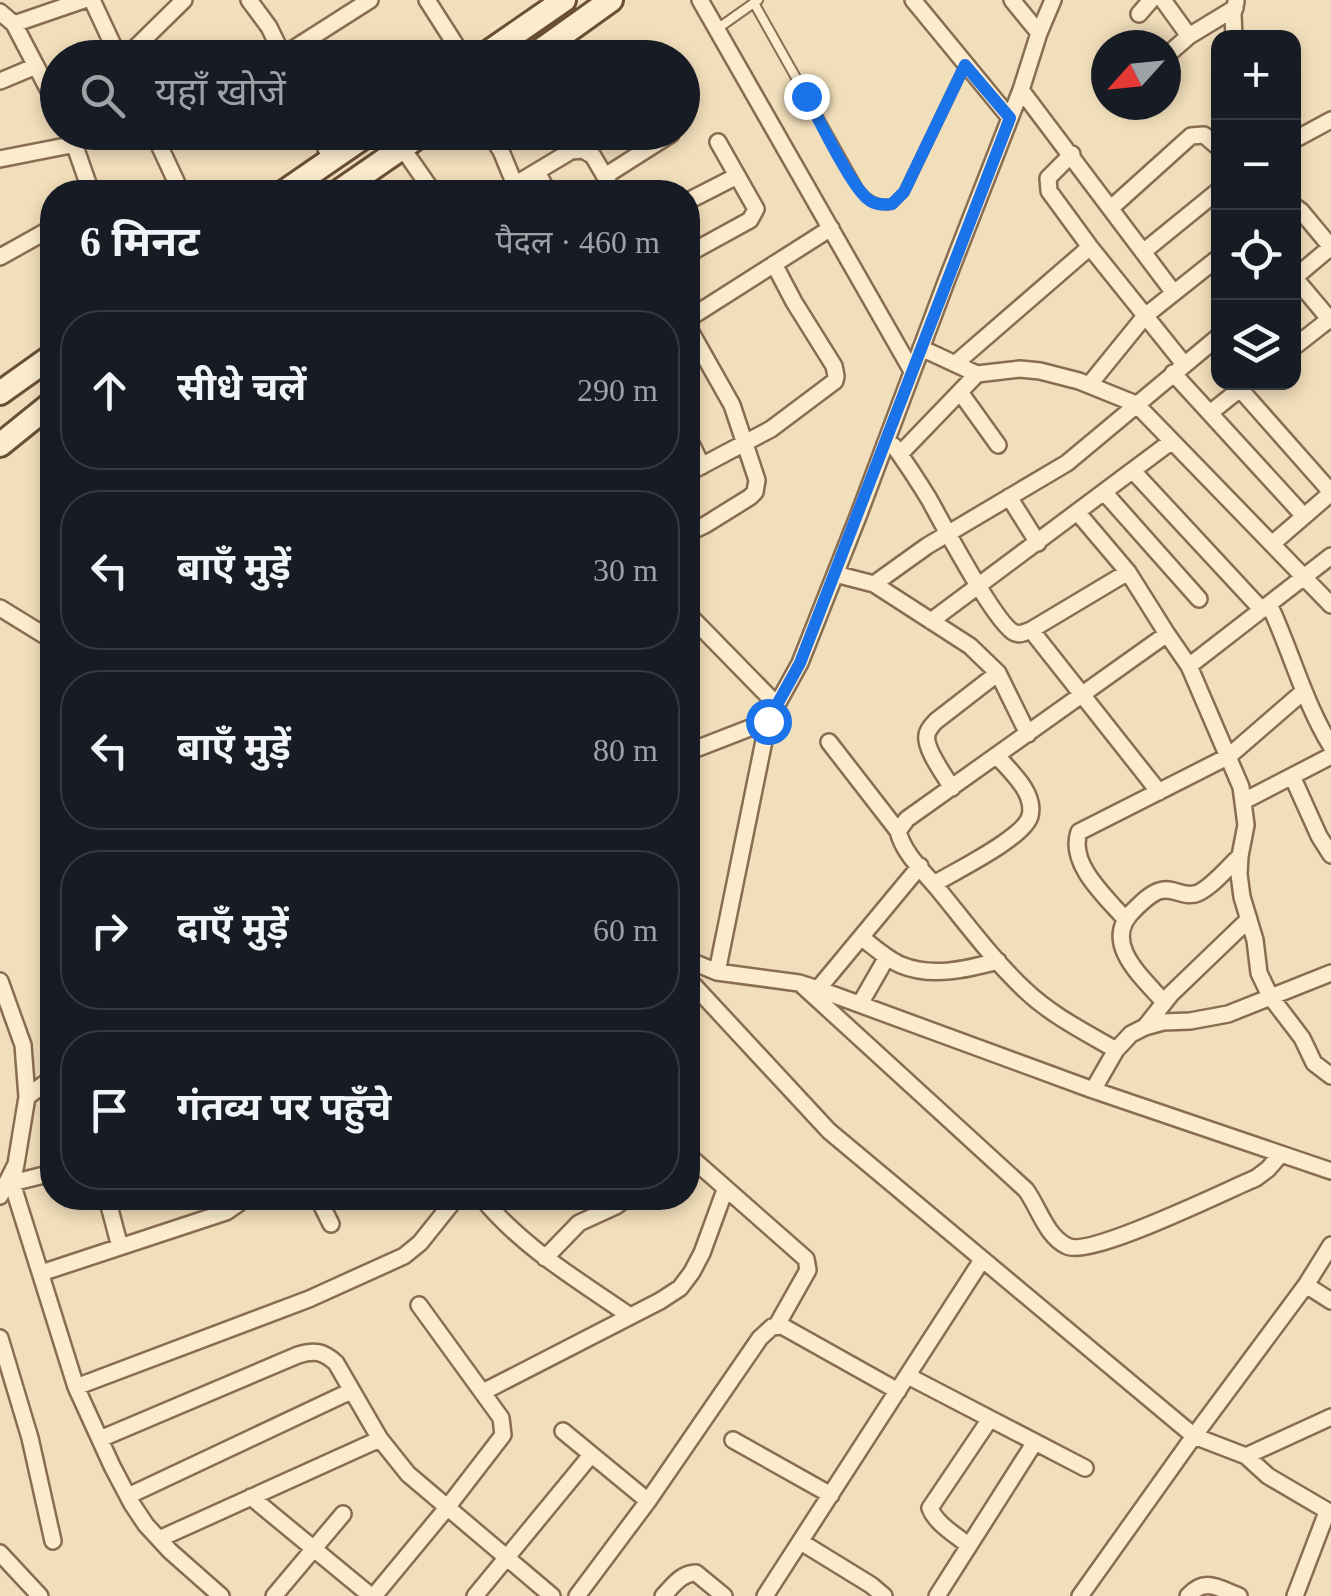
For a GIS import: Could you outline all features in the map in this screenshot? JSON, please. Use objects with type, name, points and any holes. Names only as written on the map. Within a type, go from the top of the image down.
[{"type":"street","points":[[14,24],[84,0]]},
{"type":"street","points":[[92,0],[113,40]]},
{"type":"street","points":[[141,40],[184,0]]},
{"type":"street","points":[[248,0],[275,40]]},
{"type":"street","points":[[308,40],[370,0]]},
{"type":"street","points":[[427,0],[453,40]]},
{"type":"street","points":[[506,40],[564,0]]},
{"type":"street","points":[[555,40],[611,0]]},
{"type":"street","points":[[700,0],[912,371]]},
{"type":"street","points":[[912,0],[1010,118]]},
{"type":"street","points":[[717,972],[768,721],[800,663],[1021,90],[1045,18],[1012,0]]},
{"type":"street","points":[[1139,14],[1151,0]]},
{"type":"street","points":[[1164,0],[1189,36]]},
{"type":"street","points":[[1181,43],[1236,4]]},
{"type":"street","points":[[1234,30],[1236,4]]},
{"type":"street","points":[[0,12],[14,24],[40,74]]},
{"type":"street","points":[[0,81],[36,66]]},
{"type":"street","points":[[1021,90],[1174,293]]},
{"type":"street","points":[[1301,136],[1331,120]]},
{"type":"street","points":[[1111,208],[1192,136],[1204,135],[1211,142]]},
{"type":"street","points":[[700,247],[753,218],[756,209],[718,142]]},
{"type":"street","points":[[0,158],[40,147]]},
{"type":"street","points":[[77,150],[87,180]]},
{"type":"street","points":[[162,150],[176,180]]},
{"type":"street","points":[[327,150],[332,160]]},
{"type":"street","points":[[302,180],[346,150]]},
{"type":"street","points":[[356,180],[401,150]]},
{"type":"street","points":[[404,150],[424,180]]},
{"type":"street","points":[[500,150],[514,180]]},
{"type":"street","points":[[527,180],[571,152],[583,150],[594,156],[607,180]]},
{"type":"street","points":[[605,176],[646,150]]},
{"type":"street","points":[[1072,154],[1050,174],[1048,186],[1090,247],[1146,316],[1210,413],[1303,515]]},
{"type":"street","points":[[537,172],[541,180]]},
{"type":"street","points":[[700,195],[737,176]]},
{"type":"street","points":[[1143,252],[1211,196]]},
{"type":"street","points":[[1299,210],[1331,247],[1301,271]]},
{"type":"street","points":[[700,311],[831,228]]},
{"type":"street","points":[[0,256],[40,234]]},
{"type":"street","points":[[956,363],[1090,247]]},
{"type":"street","points":[[700,467],[771,429],[835,381],[834,366],[774,264]]},
{"type":"street","points":[[1089,386],[1146,316],[1211,264]]},
{"type":"street","points":[[1301,285],[1330,319],[1301,342]]},
{"type":"street","points":[[874,584],[947,534],[1067,463],[1211,343]]},
{"type":"street","points":[[700,348],[732,405],[757,480],[755,492],[738,506],[700,527]]},
{"type":"street","points":[[921,348],[977,374],[1040,371],[1136,404],[1331,605]]},
{"type":"street","points":[[0,393],[40,365]]},
{"type":"street","points":[[900,454],[977,374]]},
{"type":"street","points":[[1210,413],[1239,390]]},
{"type":"street","points":[[1247,390],[1331,493],[1272,544]]},
{"type":"street","points":[[960,392],[998,444]]},
{"type":"street","points":[[0,445],[40,413]]},
{"type":"street","points":[[932,621],[1172,441]]},
{"type":"street","points":[[885,444],[894,446],[900,454],[978,584],[1018,634],[1128,572]]},
{"type":"street","points":[[1134,470],[1265,607],[1286,640],[1308,703],[1331,746]]},
{"type":"street","points":[[1104,492],[1200,599]]},
{"type":"street","points":[[1009,497],[1038,543]]},
{"type":"street","points":[[1078,512],[1128,572],[1189,666],[1229,756],[1244,801],[1242,897],[1259,973],[1314,1063],[1331,1076]]},
{"type":"street","points":[[1189,666],[1331,556]]},
{"type":"street","points":[[835,574],[874,584],[970,646],[998,673],[1028,734]]},
{"type":"street","points":[[0,608],[40,633]]},
{"type":"street","points":[[700,626],[777,705]]},
{"type":"street","points":[[1031,630],[1160,792]]},
{"type":"street","points":[[898,831],[907,819],[1167,634]]},
{"type":"street","points":[[952,788],[931,753],[928,731],[998,673]]},
{"type":"street","points":[[1125,919],[1084,867],[1077,852],[1079,832],[1229,756],[1304,690]]},
{"type":"street","points":[[700,747],[768,721]]},
{"type":"street","points":[[829,742],[898,831],[905,847],[998,961],[1026,991],[1060,1018],[1116,1050]]},
{"type":"street","points":[[934,884],[1015,836],[1030,816],[1025,792],[997,756]]},
{"type":"street","points":[[1244,801],[1331,756]]},
{"type":"street","points":[[1292,776],[1331,855]]},
{"type":"street","points":[[1164,1002],[1120,944],[1125,919],[1160,890],[1199,892],[1240,856]]},
{"type":"street","points":[[818,989],[920,866]]},
{"type":"street","points":[[1145,1027],[1194,970],[1249,919]]},
{"type":"street","points":[[862,937],[904,967],[959,972],[998,961]]},
{"type":"street","points":[[860,1004],[888,957]]},
{"type":"street","points":[[700,965],[717,972],[818,989],[1093,1090],[1331,1171]]},
{"type":"street","points":[[1093,1090],[1116,1050],[1131,1034],[1145,1027],[1228,1014],[1331,973]]},
{"type":"street","points":[[0,981],[23,1045],[26,1097],[12,1183],[76,1387],[146,1525],[220,1596]]},
{"type":"street","points":[[799,983],[1026,1190],[1047,1227],[1064,1246],[1086,1247],[1150,1224],[1256,1178],[1280,1154]]},
{"type":"street","points":[[700,992],[829,1131],[1194,1436],[1246,1456],[1268,1476],[1329,1513],[1294,1596]]},
{"type":"street","points":[[26,1097],[40,1087]]},
{"type":"street","points":[[0,1196],[16,1164]]},
{"type":"street","points":[[577,1596],[760,1338],[777,1325],[808,1270],[802,1255],[700,1167]]},
{"type":"street","points":[[12,1183],[40,1177]]},
{"type":"street","points":[[483,1392],[680,1288],[702,1253],[724,1190]]},
{"type":"street","points":[[110,1210],[120,1247]]},
{"type":"street","points":[[40,1273],[229,1210]]},
{"type":"street","points":[[324,1210],[332,1224]]},
{"type":"street","points":[[443,1210],[445,1214]]},
{"type":"street","points":[[76,1387],[309,1300],[404,1256],[448,1210]]},
{"type":"street","points":[[491,1210],[545,1258],[630,1316]]},
{"type":"street","points":[[545,1258],[579,1223],[607,1210]]},
{"type":"street","points":[[1080,1596],[1331,1245]]},
{"type":"street","points":[[765,1596],[982,1260]]},
{"type":"street","points":[[1306,1285],[1331,1301]]},
{"type":"street","points":[[250,1498],[372,1596],[502,1435],[501,1418],[419,1305]]},
{"type":"street","points":[[777,1325],[898,1391]]},
{"type":"street","points":[[0,1338],[30,1438],[53,1541]]},
{"type":"street","points":[[100,1439],[309,1352],[326,1354],[336,1363],[380,1439],[408,1474],[552,1596]]},
{"type":"street","points":[[908,1376],[1086,1468]]},
{"type":"street","points":[[128,1496],[351,1391]]},
{"type":"street","points":[[1246,1456],[1331,1417]]},
{"type":"street","points":[[969,1546],[938,1520],[930,1508],[990,1419]]},
{"type":"street","points":[[563,1432],[648,1501]]},
{"type":"street","points":[[159,1539],[380,1439]]},
{"type":"street","points":[[733,1440],[832,1495]]},
{"type":"street","points":[[937,1596],[1035,1442]]},
{"type":"street","points":[[474,1596],[591,1455]]},
{"type":"street","points":[[274,1596],[343,1514]]},
{"type":"street","points":[[801,1542],[884,1596]]},
{"type":"street","points":[[0,1553],[40,1596]]},
{"type":"street","points":[[663,1596],[680,1578],[696,1573],[724,1596]]},
{"type":"street","points":[[1188,1596],[1203,1584],[1239,1596]]},
{"type":"lane","points":[[716,29],[756,1],[858,188],[879,205],[892,204],[904,192],[965,65]]},
{"type":"route","points":[[768,721],[800,663],[1010,118],[965,65],[904,192],[886,206],[871,202],[858,188],[806,96]]}]
